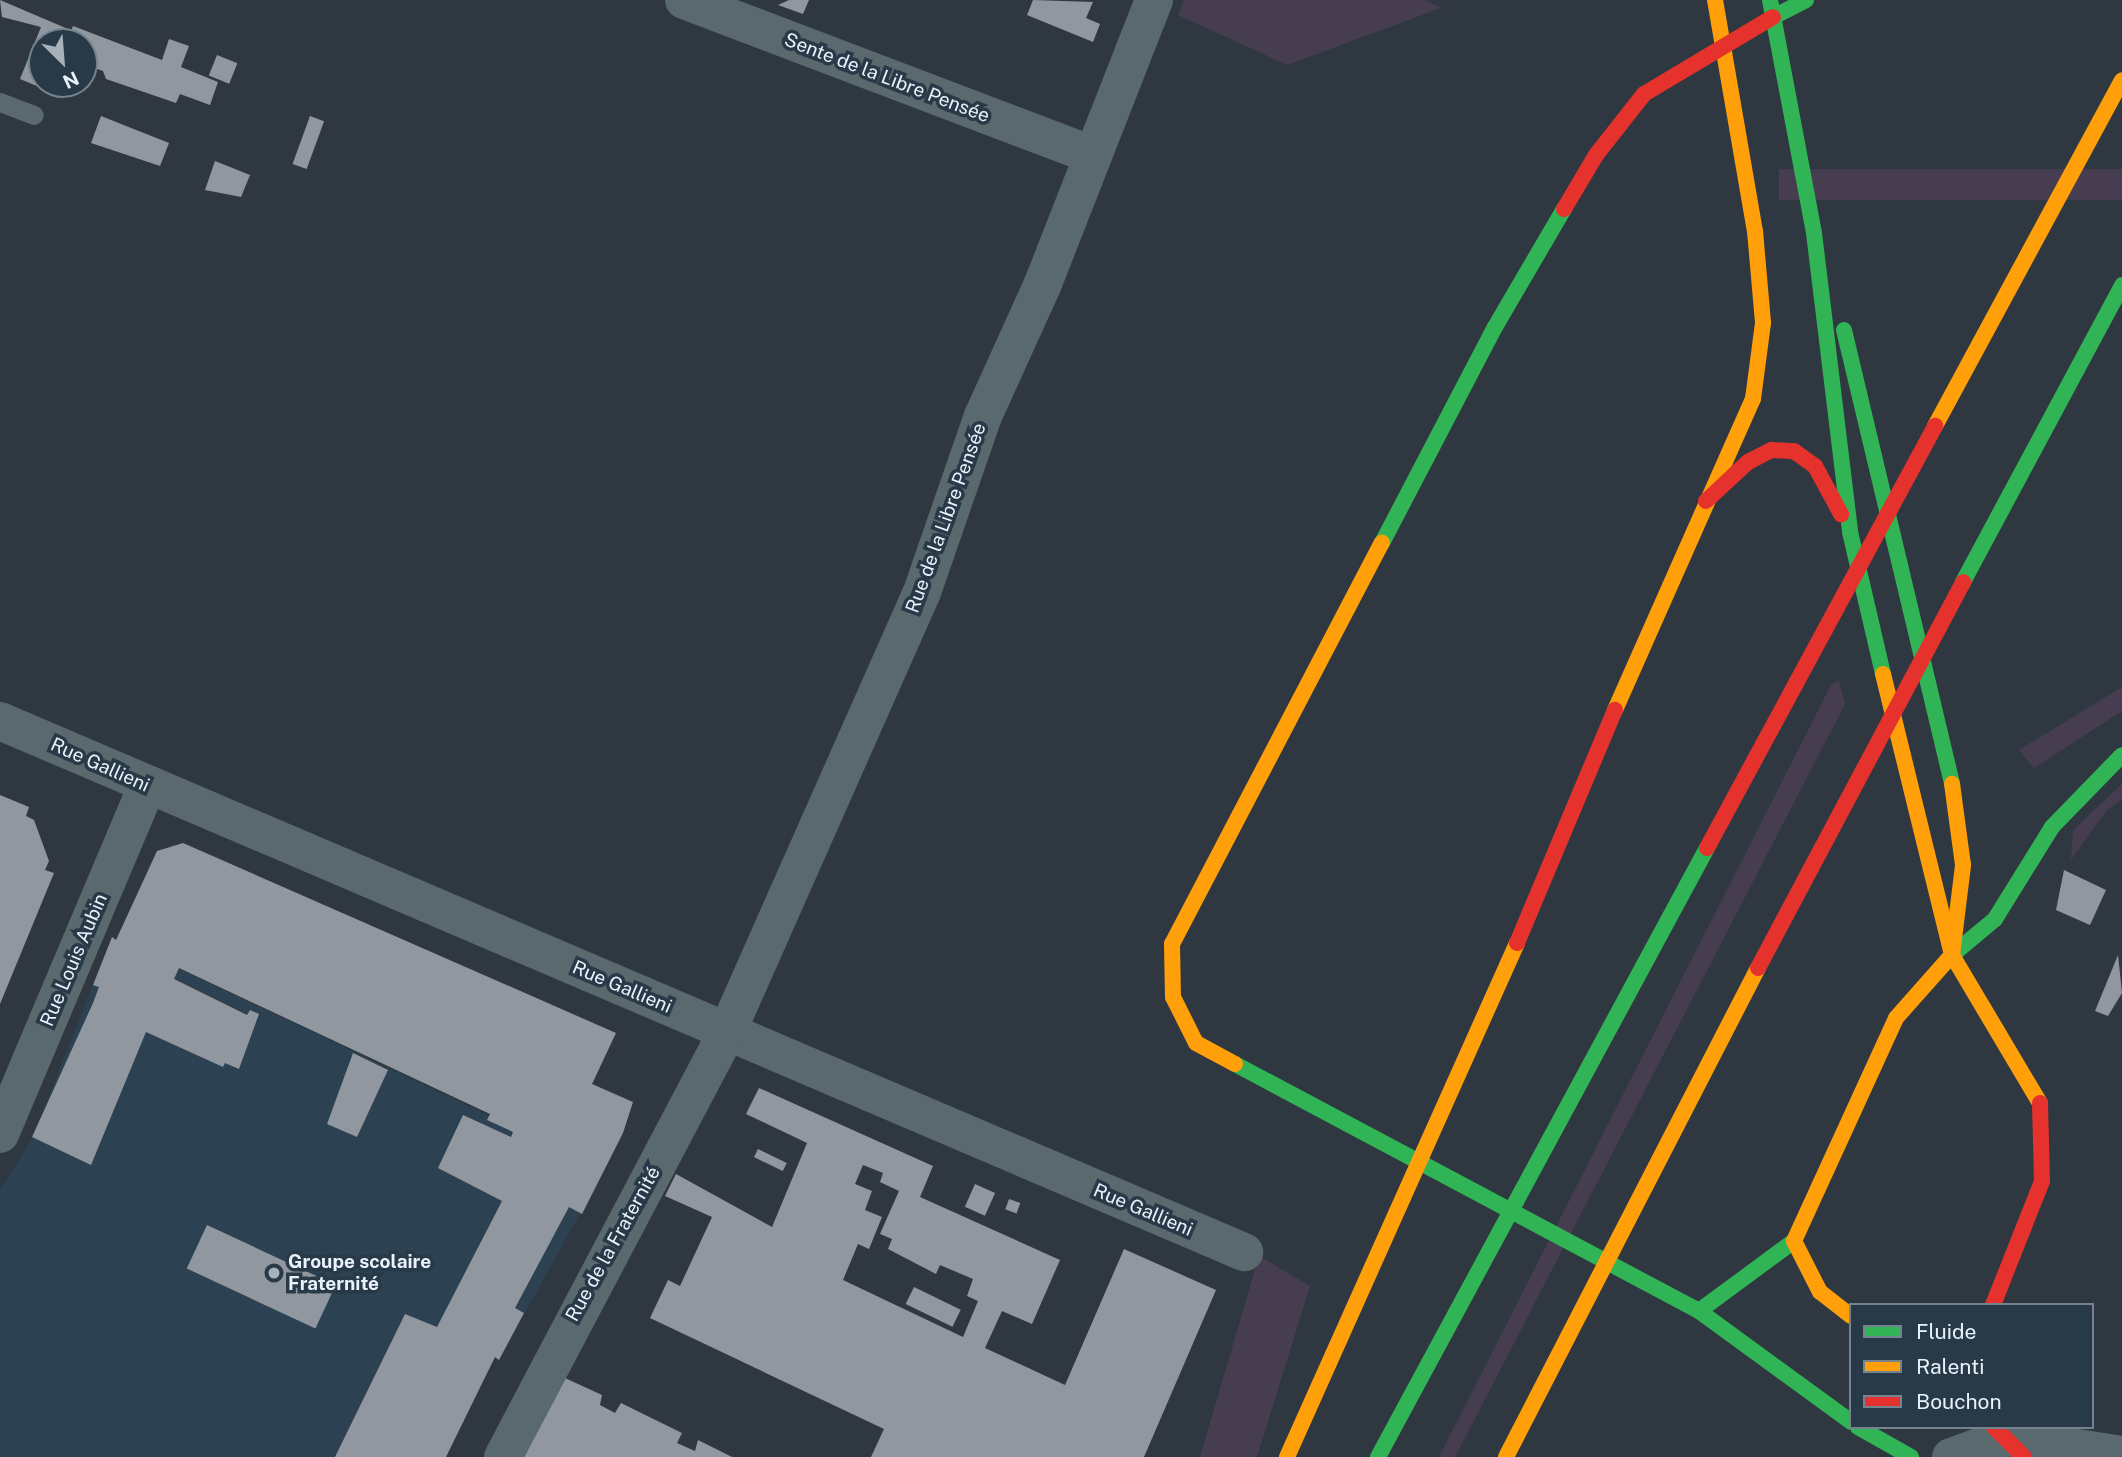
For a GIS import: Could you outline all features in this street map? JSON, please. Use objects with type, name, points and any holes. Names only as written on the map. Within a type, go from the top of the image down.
[{"type":"main road","points":[[1287,1457],[1496,995],[1706,501],[1753,399],[1763,323],[1755,231],[1718,47],[1715,0]]},
{"type":"main road","points":[[1770,0],[1814,233],[1850,532],[1919,830],[1952,955],[2040,1097],[2042,1181],[1994,1303]]},
{"type":"main road","points":[[1806,0],[1718,47],[1644,94],[1596,155],[1495,327],[1172,944],[1173,997],[1196,1043],[1699,1311],[1849,1421]]},
{"type":"main road","points":[[1378,1457],[2122,80]]},
{"type":"main road","points":[[1814,233],[1860,383],[1950,772],[1963,864],[1952,955]]},
{"type":"main road","points":[[1506,1457],[1803,882],[2122,285]]},
{"type":"main road","points":[[1706,501],[1748,462],[1772,450],[1794,451],[1815,466],[1850,532]]},
{"type":"main road","points":[[1699,1311],[1794,1241],[1896,1018],[1952,955],[1995,919],[2052,827],[2122,755]]},
{"type":"main road","points":[[1794,1241],[1820,1292],[1849,1314]]},
{"type":"main road","points":[[1862,1429],[1911,1457]]},
{"type":"street","name":"Sente de la Libre Pensée","points":[[684,0],[1091,155]]},
{"type":"street","name":"Rue de la Libre Pensée","points":[[727,1032],[922,592],[983,416],[1042,286],[1091,155],[1154,0]]},
{"type":"street","name":"Rue Gallieni","points":[[0,721],[1244,1252]]},
{"type":"street","name":"Rue Louis Aubin","points":[[0,1134],[147,786]]},
{"type":"street","name":"Rue de la Fraternité","points":[[503,1457],[727,1032]]},
{"type":"street","points":[[1951,1457],[2007,1437],[2122,1455]]},
{"type":"lane","points":[[0,102],[34,116]]},
{"type":"shaded area","points":[[1184,0],[1425,0],[1441,8],[1287,65],[1178,15]]},
{"type":"shaded area","points":[[1779,169],[2122,169],[2122,200],[1779,200]]},
{"type":"shaded area","points":[[1839,681],[1845,704],[1455,1457],[1439,1457],[1831,685]]},
{"type":"shaded area","points":[[2122,687],[2122,711],[2034,768],[2019,750]]},
{"type":"shaded area","points":[[2122,784],[2122,799],[2106,811],[2071,860],[2073,830]]},
{"type":"shaded area","name":"Groupe scolaire Fraternité","points":[[112,937],[604,1170],[499,1360],[494,1357],[446,1457],[0,1457],[0,1190],[33,1137]]},
{"type":"shaded area","points":[[1259,1256],[1310,1286],[1257,1457],[1200,1457]]},
{"type":"building","points":[[0,0],[66,28],[41,28],[2,17]]},
{"type":"building","points":[[789,0],[809,0],[803,14],[778,5]]},
{"type":"building","points":[[1033,0],[1093,2],[1086,18],[1100,24],[1093,42],[1027,15]]},
{"type":"building","points":[[98,36],[162,60],[169,39],[189,46],[181,67],[218,82],[210,105],[180,94],[176,103],[106,79],[103,71],[98,69]]},
{"type":"building","points":[[217,55],[237,63],[229,84],[209,75]]},
{"type":"building","points":[[28,59],[28,82],[20,79]]},
{"type":"building","points":[[101,116],[169,143],[160,166],[91,143]]},
{"type":"building","points":[[310,116],[324,121],[307,169],[293,164]]},
{"type":"building","points":[[215,161],[250,175],[241,197],[205,190]]},
{"type":"building","points":[[0,795],[29,807],[26,816],[34,820],[49,861],[45,870],[54,873],[0,1004]]},
{"type":"building","points":[[183,843],[616,1033],[592,1084],[633,1102],[623,1133],[582,1214],[569,1207],[515,1308],[524,1313],[499,1360],[495,1357],[446,1457],[335,1457],[405,1314],[437,1327],[502,1201],[438,1168],[463,1115],[511,1137],[513,1132],[487,1120],[490,1114],[179,968],[174,979],[247,1015],[250,1010],[259,1014],[239,1069],[225,1063],[223,1067],[146,1032],[91,1165],[32,1137],[93,1003],[99,987],[93,985],[112,937],[116,940],[157,851]]},
{"type":"building","points":[[2064,870],[2106,890],[2090,925],[2056,910]]},
{"type":"building","points":[[2118,955],[2122,993],[2108,1016],[2095,1011]]},
{"type":"building","points":[[353,1053],[388,1070],[357,1137],[327,1124]]},
{"type":"building","points":[[759,1088],[933,1166],[920,1197],[1060,1260],[1032,1324],[1002,1311],[985,1348],[1065,1385],[1124,1249],[1216,1290],[1144,1457],[871,1457],[884,1429],[650,1318],[668,1280],[680,1286],[712,1217],[665,1196],[676,1174],[772,1227],[807,1143],[746,1114]],"holes":[[[863,1165],[883,1173],[880,1182],[899,1191],[880,1234],[892,1239],[888,1249],[936,1274],[940,1265],[973,1279],[967,1296],[978,1301],[963,1337],[843,1280],[858,1244],[869,1249],[882,1217],[865,1210],[872,1191],[855,1184]]]},
{"type":"building","points":[[758,1149],[787,1163],[783,1171],[754,1157]]},
{"type":"building","points":[[975,1184],[995,1193],[985,1216],[965,1207]]},
{"type":"building","points":[[1009,1199],[1020,1203],[1017,1213],[1005,1209]]},
{"type":"building","points":[[207,1225],[336,1285],[315,1329],[187,1269]]},
{"type":"building","points":[[914,1287],[961,1310],[952,1327],[906,1304]]},
{"type":"building","points":[[565,1378],[602,1395],[600,1405],[615,1413],[621,1403],[682,1433],[677,1443],[695,1451],[698,1440],[732,1457],[522,1457]]},
{"type":"traffic: fast","points":[[1770,0],[1814,233],[1850,532],[1883,674]]},
{"type":"traffic: fast","points":[[1773,17],[1806,0]]},
{"type":"traffic: fast","points":[[1382,543],[1495,327],[1564,209]]},
{"type":"traffic: fast","points":[[1963,582],[2122,285]]},
{"type":"traffic: fast","points":[[1844,330],[1952,784]]},
{"type":"traffic: fast","points":[[1952,955],[1995,919],[2052,827],[2122,755]]},
{"type":"traffic: fast","points":[[1378,1457],[1707,848]]},
{"type":"traffic: fast","points":[[1235,1064],[1699,1311],[1849,1421]]},
{"type":"traffic: fast","points":[[1699,1311],[1794,1241]]},
{"type":"traffic: fast","points":[[1862,1429],[1911,1457]]},
{"type":"traffic: slow","points":[[1715,0],[1755,231],[1763,323]]},
{"type":"traffic: slow","points":[[1935,426],[2122,80]]},
{"type":"traffic: slow","points":[[1615,710],[1753,399],[1763,323]]},
{"type":"traffic: slow","points":[[1235,1064],[1196,1043],[1173,997],[1172,944],[1382,543]]},
{"type":"traffic: slow","points":[[1883,674],[1952,955],[2040,1103]]},
{"type":"traffic: slow","points":[[1849,1314],[1820,1292],[1794,1241],[1896,1018],[1952,955],[1963,865],[1952,784]]},
{"type":"traffic: slow","points":[[1287,1457],[1517,943]]},
{"type":"traffic: slow","points":[[1506,1457],[1758,968]]},
{"type":"traffic: jam","points":[[1564,209],[1596,155],[1644,94],[1773,17]]},
{"type":"traffic: jam","points":[[1707,848],[1935,426]]},
{"type":"traffic: jam","points":[[1706,501],[1748,462],[1772,450],[1794,451],[1815,466],[1841,514]]},
{"type":"traffic: jam","points":[[1758,968],[1963,582]]},
{"type":"traffic: jam","points":[[1517,943],[1615,710]]},
{"type":"traffic: jam","points":[[1994,1303],[2042,1181],[2040,1103]]},
{"type":"traffic: jam","points":[[1996,1429],[2024,1457]]},
{"type":"place","name":"Groupe scolaire Fraternité","points":[[274,1273]]}]
